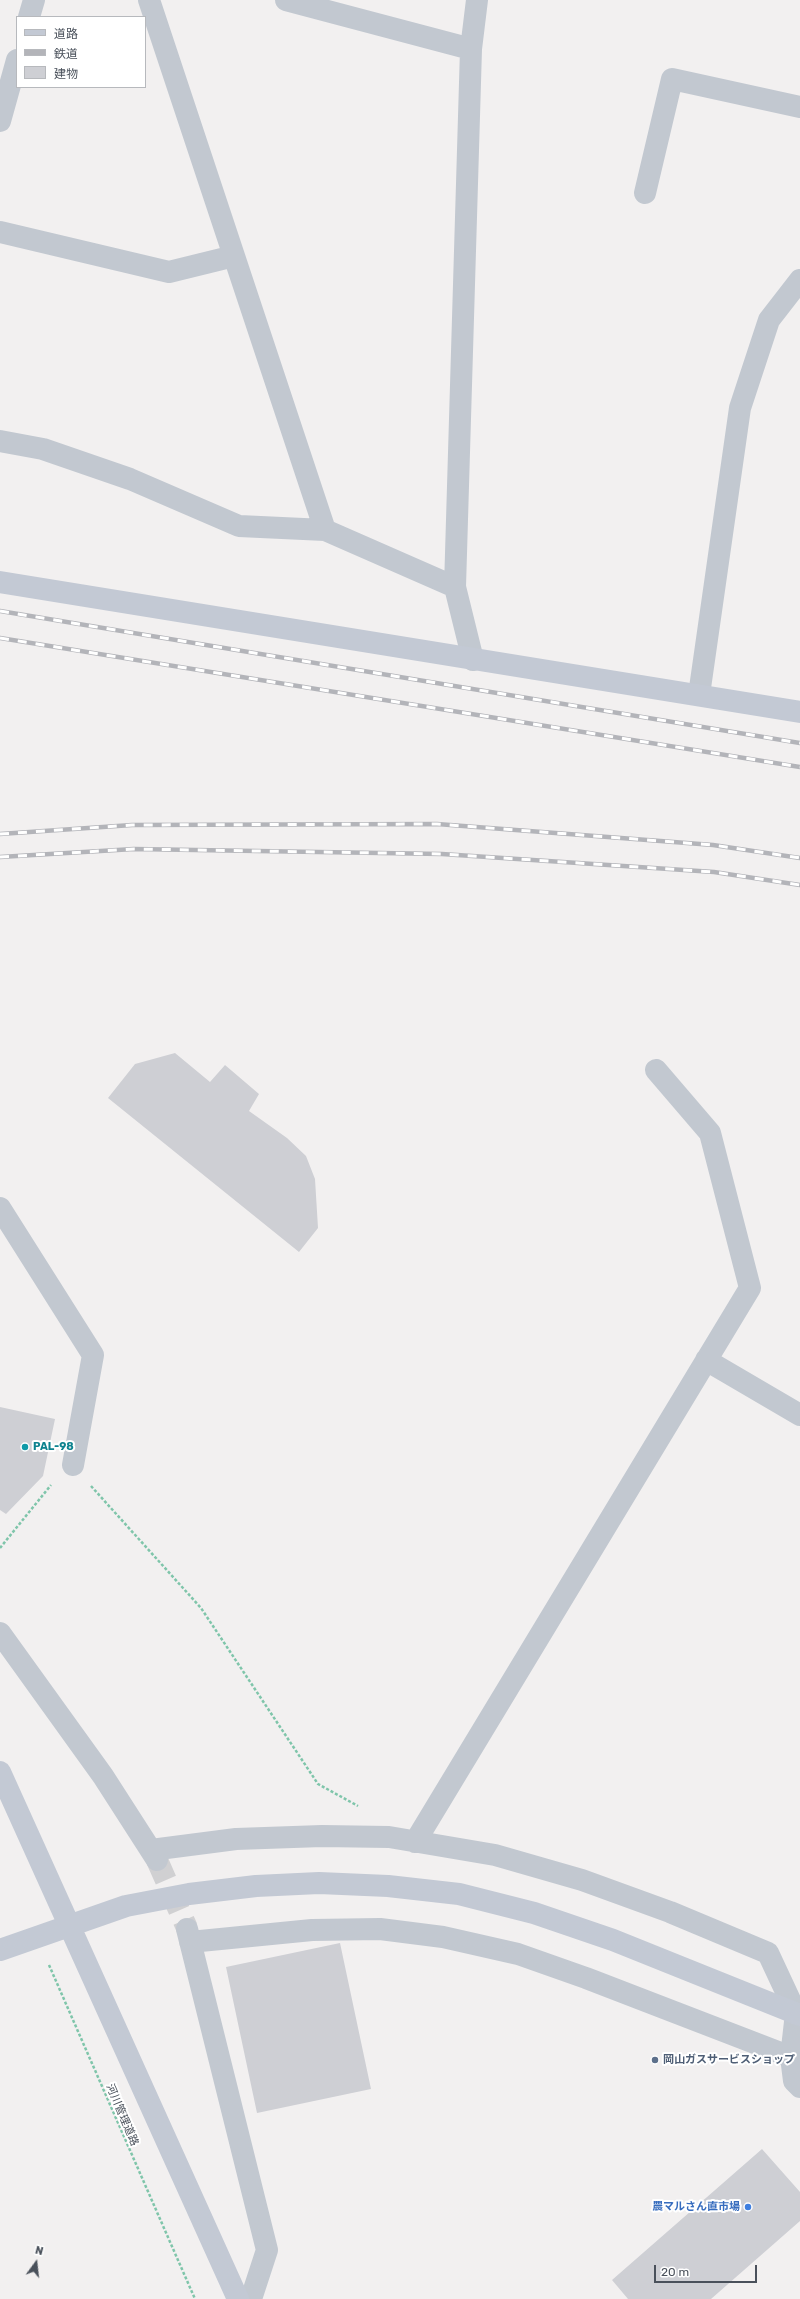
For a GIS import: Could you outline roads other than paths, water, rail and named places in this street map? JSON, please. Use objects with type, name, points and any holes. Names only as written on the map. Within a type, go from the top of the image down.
[{"type":"street","points":[[29,16],[34,0]]},
{"type":"street","points":[[149,0],[325,530]]},
{"type":"street","points":[[286,0],[471,49]]},
{"type":"street","points":[[473,660],[455,586],[471,49],[477,0]]},
{"type":"street","points":[[0,121],[16,64]]},
{"type":"street","points":[[645,193],[672,79],[800,107]]},
{"type":"street","points":[[0,232],[169,272],[234,256]]},
{"type":"street","points":[[699,695],[740,408],[769,320],[800,280]]},
{"type":"street","points":[[0,440],[43,449],[130,479],[240,526],[325,530],[455,586]]},
{"type":"street","points":[[0,582],[800,712]]},
{"type":"street","points":[[415,1842],[750,1288],[710,1133],[656,1070]]},
{"type":"street","points":[[0,1208],[93,1355],[73,1465]]},
{"type":"street","points":[[706,1360],[800,1415]]},
{"type":"street","points":[[0,1633],[103,1776],[154,1855],[236,1839],[322,1836],[389,1838],[494,1855],[582,1880],[670,1912],[768,1953],[798,2014],[791,2057],[794,2081],[800,2087]]},
{"type":"street","points":[[0,1772],[238,2299]]},
{"type":"street","points":[[2,1949],[126,1906],[189,1894],[256,1886],[319,1883],[388,1886],[452,1894],[534,1913],[613,1940],[798,2014]]},
{"type":"street","points":[[251,2299],[267,2250],[189,1935],[380,1929],[443,1938],[518,1954],[586,1978],[791,2057]]},
{"type":"tunnel","points":[[157,1860],[187,1928]]},
{"type":"railway","points":[[0,611],[800,743]]},
{"type":"railway","points":[[0,638],[800,767]]},
{"type":"railway","points":[[0,834],[132,825],[437,824],[713,845],[800,858]]},
{"type":"railway","points":[[0,857],[134,849],[442,854],[714,872],[800,885]]},
{"type":"place","name":"PAL-98","points":[[25,1447]]},
{"type":"place","name":"岡山ガスサービスショップ","points":[[655,2060]]},
{"type":"place","name":"農マルさん直市場","points":[[748,2207]]}]
